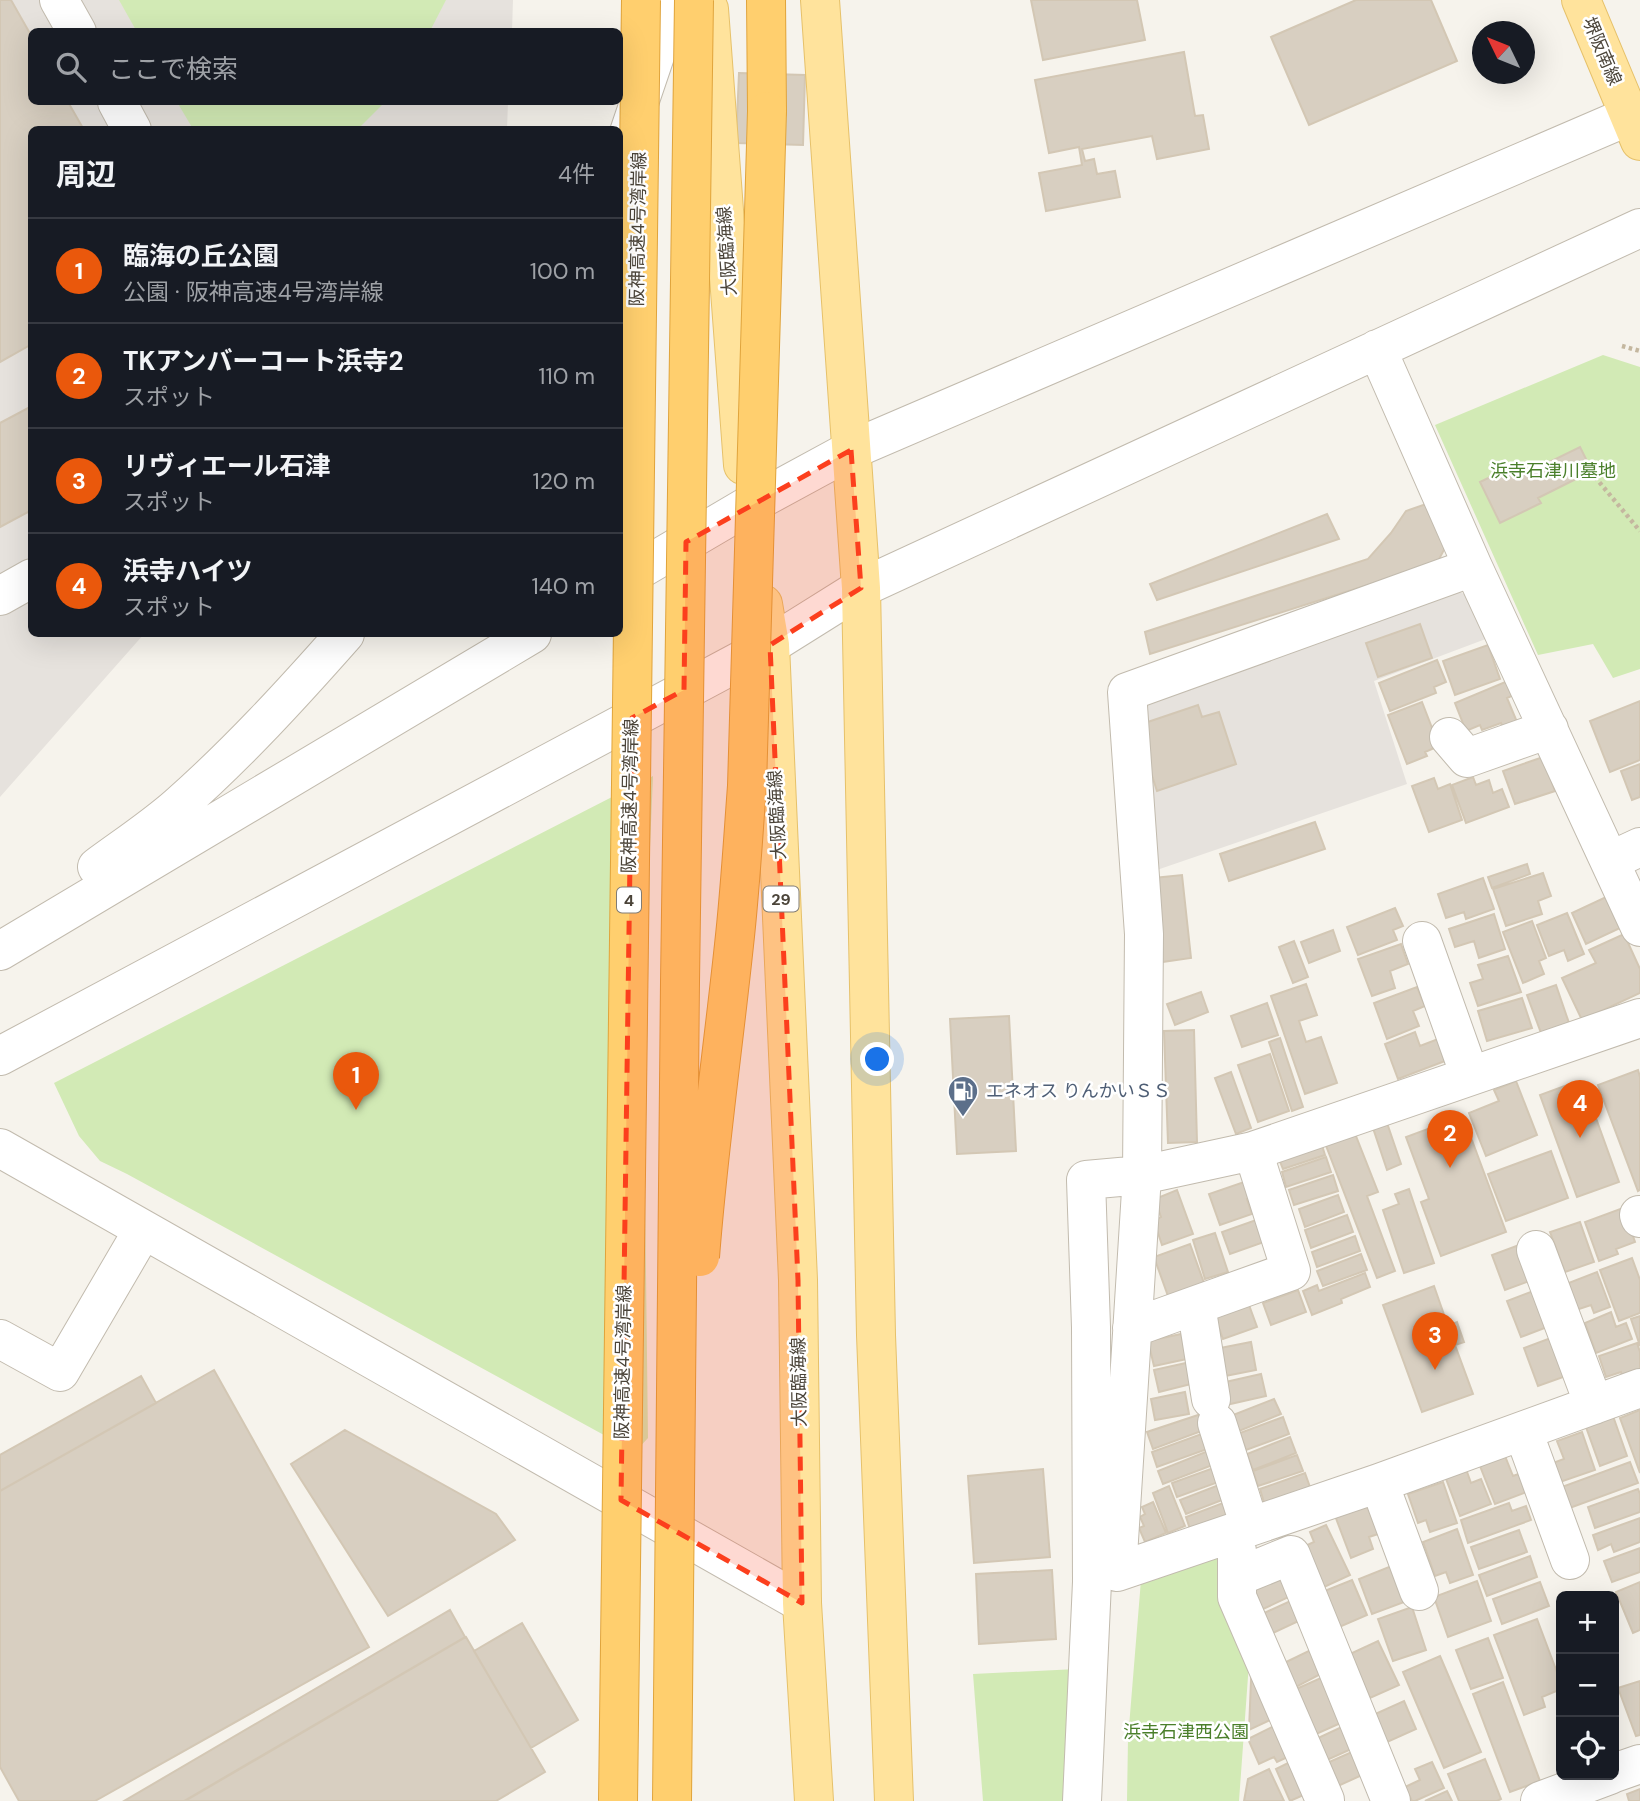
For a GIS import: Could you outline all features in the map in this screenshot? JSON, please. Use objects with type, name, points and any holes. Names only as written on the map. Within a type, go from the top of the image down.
[{"type":"highway","name":"阪神高速4号湾岸線","points":[[618,1801],[641,0]]},
{"type":"highway","points":[[672,1801],[694,0]]},
{"type":"highway","points":[[681,1801],[689,1405],[701,1245],[742,867],[747,786],[767,111],[766,0]]},
{"type":"main road","name":"大阪臨海線","points":[[708,0],[746,507],[770,645],[798,1280],[802,1602],[814,1801]]},
{"type":"main road","points":[[820,0],[860,587],[876,1335],[894,1801]]},
{"type":"main road","name":"堺阪南線","points":[[1581,0],[1636,125]]},
{"type":"street","points":[[59,0],[75,28]]},
{"type":"street","points":[[623,150],[674,0]]},
{"type":"street","points":[[119,105],[130,126]]},
{"type":"street","points":[[623,579],[746,507],[851,450],[1636,125]]},
{"type":"street","points":[[0,1056],[770,645],[860,587],[1640,228]]},
{"type":"street","points":[[1377,349],[1473,567],[1549,729],[1625,854],[1640,927]]},
{"type":"street","points":[[1473,567],[1127,692],[1144,934],[1142,1175],[1117,1572],[1379,1483],[1640,1388]]},
{"type":"street","points":[[0,596],[28,580]]},
{"type":"street","points":[[0,940],[176,807],[234,753],[342,637]]},
{"type":"street","points":[[0,951],[527,637]]},
{"type":"street","points":[[1449,737],[1467,758],[1549,729]]},
{"type":"street","points":[[1422,941],[1470,1076]]},
{"type":"street","points":[[1082,1801],[1092,1582],[1091,1327],[1086,1180],[1142,1175],[1253,1151],[1640,1018]]},
{"type":"street","points":[[0,1148],[802,1602]]},
{"type":"street","points":[[1132,1328],[1291,1271],[1253,1151]]},
{"type":"street","points":[[0,1339],[60,1372],[144,1230]]},
{"type":"street","points":[[1536,1250],[1594,1405]]},
{"type":"street","points":[[1196,1305],[1214,1411],[1243,1529],[1237,1577],[1237,1597],[1324,1800],[1386,1789],[1292,1555],[1237,1577]]},
{"type":"street","points":[[1523,1431],[1570,1560]]},
{"type":"street","points":[[1379,1483],[1419,1591]]},
{"type":"street","points":[[1619,1772],[1640,1764]]},
{"type":"street","points":[[1549,1799],[1597,1780]]},
{"type":"path","points":[[1622,346],[1640,351]]},
{"type":"path","points":[[1595,477],[1640,531]]},
{"type":"highlighted area","points":[[851,450],[861,588],[770,645],[798,1280],[802,1603],[621,1500],[632,718],[684,690],[686,542]]},
{"type":"shaded area","points":[[0,0],[513,0],[512,28],[28,28],[28,105],[508,105],[507,126],[28,126],[28,637],[141,637],[0,797]]},
{"type":"shaded area","points":[[1453,589],[1473,598],[1491,637],[1374,681],[1407,784],[1151,872],[1133,700]]},
{"type":"green space","points":[[119,0],[446,0],[432,28],[135,28]]},
{"type":"green space","points":[[179,105],[382,105],[361,126],[191,126]]},
{"type":"green space","name":"浜寺石津川墓地","points":[[1603,355],[1640,367],[1640,669],[1613,678],[1593,644],[1538,655],[1435,425]]},
{"type":"green space","points":[[653,776],[645,1189],[648,1438],[635,1452],[100,1161],[79,1136],[54,1083]]},
{"type":"green space","name":"浜寺石津西公園","points":[[1228,1550],[1250,1649],[1239,1801],[1127,1801],[1128,1739],[1141,1580]]},
{"type":"green space","points":[[1077,1669],[1070,1801],[983,1801],[973,1674]]},
{"type":"building","points":[[0,0],[11,0],[28,30],[28,105],[70,105],[82,126],[28,126],[28,346],[0,362]]},
{"type":"building","points":[[1031,0],[1137,0],[1145,40],[1043,60]]},
{"type":"building","points":[[1356,0],[1431,0],[1457,61],[1309,125],[1271,37]]},
{"type":"building","points":[[1184,52],[1195,116],[1203,115],[1209,149],[1157,159],[1152,136],[1082,149],[1085,161],[1094,159],[1097,174],[1115,171],[1120,197],[1046,211],[1039,173],[1082,165],[1079,147],[1049,153],[1035,80]]},
{"type":"building","points":[[739,73],[805,75],[803,145],[736,143]]},
{"type":"building","points":[[28,408],[28,512],[0,527],[0,423]]},
{"type":"building","points":[[1580,447],[1592,471],[1538,498],[1541,503],[1500,523],[1480,482],[1519,463],[1525,474]]},
{"type":"building","points":[[1429,503],[1446,546],[1437,563],[1150,654],[1145,632],[1368,559],[1406,511]]},
{"type":"building","points":[[1327,514],[1339,539],[1157,600],[1150,584]]},
{"type":"building","points":[[1420,624],[1432,658],[1378,677],[1366,643]]},
{"type":"building","points":[[1488,645],[1500,679],[1455,695],[1443,661]]},
{"type":"building","points":[[1437,660],[1446,682],[1434,687],[1436,693],[1390,711],[1379,683]]},
{"type":"building","points":[[1510,680],[1516,694],[1507,698],[1517,722],[1503,728],[1501,723],[1482,730],[1480,725],[1466,731],[1455,703]]},
{"type":"building","points":[[1640,701],[1640,760],[1610,772],[1590,721]]},
{"type":"building","points":[[1422,702],[1439,746],[1425,752],[1427,756],[1407,764],[1388,715]]},
{"type":"building","points":[[1198,705],[1202,717],[1219,712],[1236,764],[1157,791],[1136,726]]},
{"type":"building","points":[[1543,757],[1555,791],[1515,804],[1503,771]]},
{"type":"building","points":[[1640,764],[1640,797],[1632,800],[1621,771]]},
{"type":"building","points":[[1473,777],[1476,785],[1489,780],[1493,793],[1502,789],[1509,807],[1466,823],[1452,785]]},
{"type":"building","points":[[1434,778],[1438,789],[1450,784],[1462,820],[1429,832],[1412,786]]},
{"type":"building","points":[[1315,822],[1325,849],[1229,881],[1220,854]]},
{"type":"building","points":[[1527,864],[1530,874],[1492,888],[1488,877]]},
{"type":"building","points":[[1543,873],[1551,896],[1538,901],[1542,914],[1506,926],[1493,889]]},
{"type":"building","points":[[1182,875],[1191,958],[1162,962],[1154,878]]},
{"type":"building","points":[[1483,878],[1494,909],[1466,919],[1464,912],[1446,918],[1438,894]]},
{"type":"building","points":[[1606,897],[1620,928],[1586,944],[1572,913]]},
{"type":"building","points":[[1395,908],[1403,926],[1393,930],[1397,940],[1358,955],[1347,927]]},
{"type":"building","points":[[1567,913],[1584,954],[1568,961],[1564,950],[1549,956],[1537,925]]},
{"type":"building","points":[[1494,914],[1505,949],[1479,958],[1474,941],[1455,947],[1449,929]]},
{"type":"building","points":[[1532,921],[1546,958],[1539,961],[1544,974],[1523,983],[1503,932]]},
{"type":"building","points":[[1333,930],[1340,951],[1309,963],[1301,942]]},
{"type":"building","points":[[1624,934],[1640,969],[1640,993],[1582,1020],[1562,978],[1596,963],[1589,950]]},
{"type":"building","points":[[1294,941],[1308,977],[1293,983],[1279,947]]},
{"type":"building","points":[[1401,944],[1408,964],[1390,971],[1395,988],[1372,996],[1358,959]]},
{"type":"building","points":[[1508,956],[1521,992],[1478,1006],[1470,983],[1483,979],[1478,965]]},
{"type":"building","points":[[1306,984],[1317,1015],[1299,1021],[1306,1042],[1321,1037],[1337,1083],[1305,1094],[1271,996]]},
{"type":"building","points":[[1556,985],[1569,1023],[1541,1033],[1527,995]]},
{"type":"building","points":[[1417,987],[1425,1006],[1413,1011],[1419,1026],[1387,1039],[1374,1003]]},
{"type":"building","points":[[1201,992],[1208,1012],[1175,1025],[1167,1004]]},
{"type":"building","points":[[1522,998],[1532,1028],[1487,1041],[1478,1011]]},
{"type":"building","points":[[1267,1003],[1278,1035],[1242,1047],[1231,1016]]},
{"type":"building","points":[[1009,1016],[1016,1151],[957,1154],[950,1019]]},
{"type":"building","points":[[1194,1030],[1197,1142],[1168,1143],[1164,1031]]},
{"type":"building","points":[[1415,1032],[1420,1046],[1446,1036],[1445,1061],[1398,1079],[1385,1044]]},
{"type":"building","points":[[1280,1038],[1303,1107],[1292,1111],[1269,1042]]},
{"type":"building","points":[[1270,1054],[1289,1111],[1258,1122],[1238,1065]]},
{"type":"building","points":[[1638,1070],[1640,1190],[1638,1191],[1598,1085]]},
{"type":"building","points":[[1231,1072],[1251,1128],[1236,1134],[1215,1078]]},
{"type":"building","points":[[1516,1081],[1537,1135],[1486,1156],[1469,1113],[1499,1101],[1494,1090]]},
{"type":"building","points":[[1570,1084],[1572,1089],[1584,1085],[1619,1182],[1577,1197],[1540,1095]]},
{"type":"building","points":[[1463,1116],[1506,1232],[1441,1256],[1421,1202],[1429,1199],[1406,1137]]},
{"type":"building","points":[[1386,1120],[1401,1164],[1387,1170],[1372,1125]]},
{"type":"building","points":[[1354,1131],[1378,1192],[1367,1196],[1395,1271],[1377,1278],[1325,1143]]},
{"type":"building","points":[[1320,1139],[1325,1155],[1283,1169],[1277,1154]]},
{"type":"building","points":[[1551,1151],[1568,1198],[1506,1221],[1488,1174]]},
{"type":"building","points":[[1326,1157],[1331,1172],[1286,1187],[1282,1172]]},
{"type":"building","points":[[1333,1175],[1338,1191],[1294,1205],[1289,1190]]},
{"type":"building","points":[[1247,1181],[1252,1197],[1247,1199],[1252,1214],[1220,1225],[1209,1194]]},
{"type":"building","points":[[1409,1189],[1434,1263],[1404,1273],[1383,1210],[1399,1204],[1395,1194]]},
{"type":"building","points":[[1177,1190],[1193,1234],[1162,1245],[1154,1221],[1161,1217],[1155,1199]]},
{"type":"building","points":[[1338,1195],[1344,1212],[1305,1227],[1299,1209]]},
{"type":"building","points":[[1623,1208],[1635,1242],[1616,1249],[1618,1254],[1599,1261],[1585,1222]]},
{"type":"building","points":[[1347,1215],[1353,1232],[1311,1248],[1305,1230]]},
{"type":"building","points":[[1259,1219],[1267,1241],[1230,1254],[1222,1232]]},
{"type":"building","points":[[1580,1222],[1594,1262],[1565,1272],[1550,1232]]},
{"type":"building","points":[[1215,1233],[1228,1272],[1205,1279],[1193,1240]]},
{"type":"building","points":[[1355,1236],[1360,1251],[1317,1267],[1312,1252]]},
{"type":"building","points":[[1190,1244],[1204,1283],[1168,1296],[1154,1257]]},
{"type":"building","points":[[1519,1245],[1532,1280],[1505,1290],[1492,1255]]},
{"type":"building","points":[[1361,1254],[1367,1270],[1323,1286],[1317,1271]]},
{"type":"building","points":[[1632,1258],[1640,1280],[1640,1313],[1619,1321],[1600,1270]]},
{"type":"building","points":[[1597,1272],[1610,1307],[1594,1313],[1591,1305],[1576,1310],[1566,1284]]},
{"type":"building","points":[[1365,1273],[1370,1287],[1341,1299],[1342,1303],[1312,1315],[1303,1291],[1317,1285],[1319,1291]]},
{"type":"building","points":[[1434,1286],[1448,1326],[1457,1322],[1464,1342],[1455,1345],[1473,1394],[1422,1412],[1383,1305]]},
{"type":"building","points":[[1298,1290],[1306,1312],[1271,1325],[1263,1303]]},
{"type":"building","points":[[1536,1290],[1550,1326],[1521,1337],[1507,1301]]},
{"type":"building","points":[[1249,1305],[1257,1327],[1223,1339],[1215,1317]]},
{"type":"building","points":[[1611,1312],[1616,1327],[1626,1323],[1632,1339],[1596,1353],[1585,1323]]},
{"type":"building","points":[[1640,1316],[1640,1346],[1631,1319]]},
{"type":"building","points":[[1181,1334],[1187,1359],[1154,1366],[1148,1341]]},
{"type":"building","points":[[1556,1336],[1569,1375],[1538,1386],[1524,1348]]},
{"type":"building","points":[[1251,1342],[1256,1370],[1220,1377],[1215,1349]]},
{"type":"building","points":[[1637,1343],[1640,1372],[1623,1378],[1621,1372],[1606,1377],[1599,1356]]},
{"type":"building","points":[[1186,1363],[1191,1384],[1159,1392],[1154,1370]]},
{"type":"building","points":[[214,1370],[369,1647],[95,1801],[19,1801],[0,1767],[0,1491]]},
{"type":"building","points":[[1261,1374],[1266,1396],[1226,1405],[1221,1383]]},
{"type":"building","points":[[141,1376],[156,1403],[0,1491],[0,1455]]},
{"type":"building","points":[[1185,1392],[1189,1414],[1155,1420],[1151,1399]]},
{"type":"building","points":[[1274,1399],[1281,1414],[1239,1431],[1233,1415]]},
{"type":"building","points":[[1640,1410],[1640,1473],[1620,1418]]},
{"type":"building","points":[[1201,1414],[1207,1429],[1153,1449],[1147,1432]]},
{"type":"building","points":[[1613,1416],[1627,1456],[1600,1466],[1586,1427]]},
{"type":"building","points":[[1283,1417],[1289,1434],[1246,1450],[1240,1433]]},
{"type":"building","points":[[345,1430],[496,1514],[515,1540],[388,1616],[291,1464]]},
{"type":"building","points":[[1207,1432],[1213,1447],[1157,1467],[1152,1452]]},
{"type":"building","points":[[1582,1432],[1595,1470],[1557,1483],[1550,1464],[1564,1459],[1557,1441]]},
{"type":"building","points":[[1290,1437],[1296,1453],[1253,1470],[1247,1454]]},
{"type":"building","points":[[1213,1449],[1218,1463],[1163,1484],[1158,1471]]},
{"type":"building","points":[[1297,1455],[1303,1471],[1258,1486],[1253,1471]]},
{"type":"building","points":[[1505,1456],[1513,1476],[1524,1472],[1532,1490],[1495,1504],[1480,1466]]},
{"type":"building","points":[[1630,1462],[1638,1483],[1567,1509],[1559,1488]]},
{"type":"building","points":[[1219,1466],[1224,1480],[1177,1497],[1172,1483]]},
{"type":"building","points":[[1043,1469],[1050,1557],[974,1563],[968,1476]]},
{"type":"building","points":[[1466,1469],[1471,1483],[1481,1479],[1491,1504],[1460,1516],[1445,1476]]},
{"type":"building","points":[[1305,1473],[1311,1490],[1265,1506],[1260,1489]]},
{"type":"building","points":[[1443,1482],[1457,1523],[1430,1532],[1426,1520],[1418,1523],[1408,1494]]},
{"type":"building","points":[[1224,1483],[1230,1497],[1186,1514],[1180,1500]]},
{"type":"building","points":[[1169,1486],[1185,1526],[1168,1533],[1153,1493]]},
{"type":"building","points":[[1638,1489],[1640,1512],[1595,1528],[1588,1507]]},
{"type":"building","points":[[1369,1499],[1381,1533],[1369,1537],[1373,1549],[1351,1558],[1334,1513]]},
{"type":"building","points":[[1231,1500],[1237,1515],[1191,1532],[1186,1517]]},
{"type":"building","points":[[1153,1502],[1166,1533],[1145,1542],[1139,1528],[1144,1526],[1140,1517],[1145,1514],[1142,1507]]},
{"type":"building","points":[[1509,1503],[1512,1511],[1526,1506],[1531,1520],[1468,1543],[1461,1520]]},
{"type":"building","points":[[1640,1518],[1640,1542],[1614,1552],[1611,1544],[1598,1550],[1593,1535]]},
{"type":"building","points":[[1326,1525],[1350,1575],[1322,1588],[1303,1547],[1314,1542],[1310,1532]]},
{"type":"building","points":[[1457,1529],[1473,1575],[1450,1583],[1446,1572],[1435,1576],[1423,1542]]},
{"type":"building","points":[[1519,1530],[1527,1552],[1479,1569],[1471,1547]]},
{"type":"building","points":[[1640,1548],[1640,1572],[1612,1582],[1604,1561]]},
{"type":"building","points":[[1530,1556],[1537,1577],[1487,1596],[1479,1575]]},
{"type":"building","points":[[1394,1565],[1407,1601],[1372,1614],[1359,1579]]},
{"type":"building","points":[[1286,1569],[1297,1593],[1261,1610],[1253,1594],[1255,1584]]},
{"type":"building","points":[[1052,1570],[1056,1639],[979,1644],[976,1574]]},
{"type":"building","points":[[1352,1580],[1367,1615],[1337,1628],[1322,1592]]},
{"type":"building","points":[[1477,1581],[1491,1621],[1448,1637],[1434,1597]]},
{"type":"building","points":[[1540,1582],[1549,1606],[1502,1624],[1493,1599]]},
{"type":"building","points":[[1640,1582],[1640,1630],[1633,1633],[1619,1599],[1618,1591]]},
{"type":"building","points":[[1297,1598],[1307,1617],[1271,1634],[1262,1614]]},
{"type":"building","points":[[1412,1607],[1426,1650],[1393,1661],[1378,1619]]},
{"type":"building","points":[[450,1610],[465,1637],[184,1801],[124,1801]]},
{"type":"building","points":[[1537,1619],[1556,1670],[1556,1691],[1542,1697],[1545,1707],[1524,1715],[1494,1635]]},
{"type":"building","points":[[522,1623],[578,1720],[531,1748],[474,1651]]},
{"type":"building","points":[[466,1637],[545,1772],[496,1801],[185,1801]]},
{"type":"building","points":[[1488,1638],[1503,1678],[1471,1689],[1456,1650]]},
{"type":"building","points":[[1378,1641],[1399,1685],[1370,1698],[1350,1654]]},
{"type":"building","points":[[1319,1646],[1330,1669],[1296,1687],[1284,1663]]},
{"type":"building","points":[[1252,1656],[1283,1714],[1249,1730]]},
{"type":"building","points":[[1440,1656],[1481,1752],[1444,1768],[1403,1672]]},
{"type":"building","points":[[1332,1673],[1352,1718],[1314,1735],[1294,1690]]},
{"type":"building","points":[[1640,1681],[1640,1735],[1636,1736],[1619,1688]]},
{"type":"building","points":[[1503,1682],[1540,1781],[1510,1792],[1473,1694]]},
{"type":"building","points":[[1404,1701],[1416,1729],[1385,1743],[1373,1715]]},
{"type":"building","points":[[1278,1724],[1292,1755],[1277,1762],[1274,1757],[1259,1764],[1248,1739]]},
{"type":"building","points":[[1348,1724],[1358,1746],[1327,1760],[1316,1739]]},
{"type":"building","points":[[1363,1747],[1373,1770],[1338,1786],[1327,1763]]},
{"type":"building","points":[[1300,1757],[1315,1790],[1290,1801],[1276,1769]]},
{"type":"building","points":[[1485,1759],[1501,1799],[1459,1801],[1448,1774]]},
{"type":"building","points":[[1432,1762],[1444,1788],[1412,1801],[1405,1787],[1420,1780],[1415,1769]]},
{"type":"building","points":[[1269,1769],[1284,1801],[1244,1801],[1248,1779]]},
{"type":"building","points":[[1640,1789],[1640,1801],[1629,1801],[1627,1794]]},
{"type":"building","points":[[1447,1791],[1452,1801],[1425,1801]]},
{"type":"place","name":"臨海の丘公園","points":[[356,1110]]},
{"type":"place","name":"エネオス りんかいＳＳ","points":[[963,1118]]},
{"type":"place","name":"浜寺ハイツ","points":[[1580,1138]]},
{"type":"place","name":"TKアンバーコート浜寺2","points":[[1450,1168]]},
{"type":"place","name":"リヴィエール石津","points":[[1435,1370]]}]
